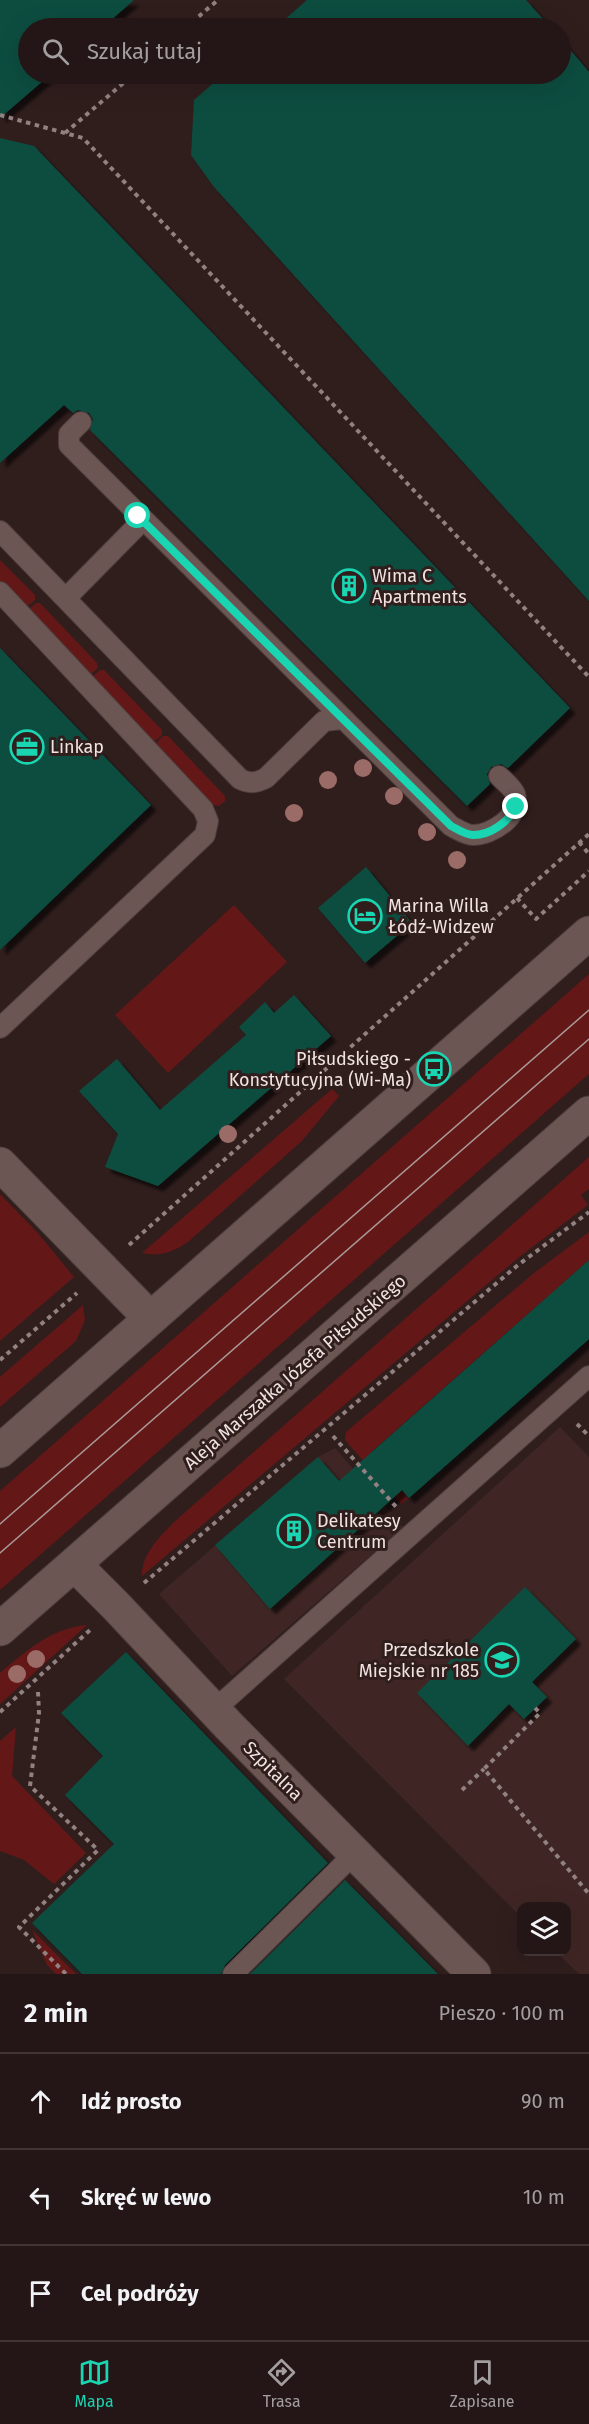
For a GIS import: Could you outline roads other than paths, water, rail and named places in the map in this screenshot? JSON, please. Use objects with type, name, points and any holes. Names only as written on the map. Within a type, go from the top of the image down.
[{"type":"main road","points":[[0,1450],[589,933]]},
{"type":"main road","name":"Aleja Marszałka Józefa Piłsudskiego","points":[[0,1629],[589,1113]]},
{"type":"main road","points":[[0,1164],[150,1318]]},
{"type":"main road","name":"Szpitalna","points":[[75,1565],[474,1974]]},
{"type":"lane","points":[[81,422],[69,434],[69,445],[140,522],[331,715],[451,826],[472,836],[493,830],[510,818],[516,807],[515,793],[499,776]]},
{"type":"lane","points":[[67,597],[140,522]]},
{"type":"lane","points":[[0,531],[67,597],[240,779],[249,783],[258,783],[266,778],[331,715]]},
{"type":"lane","points":[[0,592],[203,809],[208,820],[205,834],[0,1028]]},
{"type":"lane","points":[[214,1710],[589,1376]]},
{"type":"lane","points":[[233,1974],[355,1853]]},
{"type":"tram line","points":[[0,1524],[589,1010]]},
{"type":"tram line","points":[[0,1553],[589,1039]]},
{"type":"place","name":"Wima C Apartments","points":[[349,586]]},
{"type":"place","name":"Linkap","points":[[27,747]]},
{"type":"place","name":"Marina Willa Łódź-Widzew","points":[[365,916]]},
{"type":"place","name":"Piłsudskiego - Konstytucyjna (Wi-Ma)","points":[[434,1069]]},
{"type":"place","name":"Delikatesy Centrum","points":[[294,1531]]},
{"type":"place","name":"Przedszkole Miejskie nr 185","points":[[502,1660]]}]
